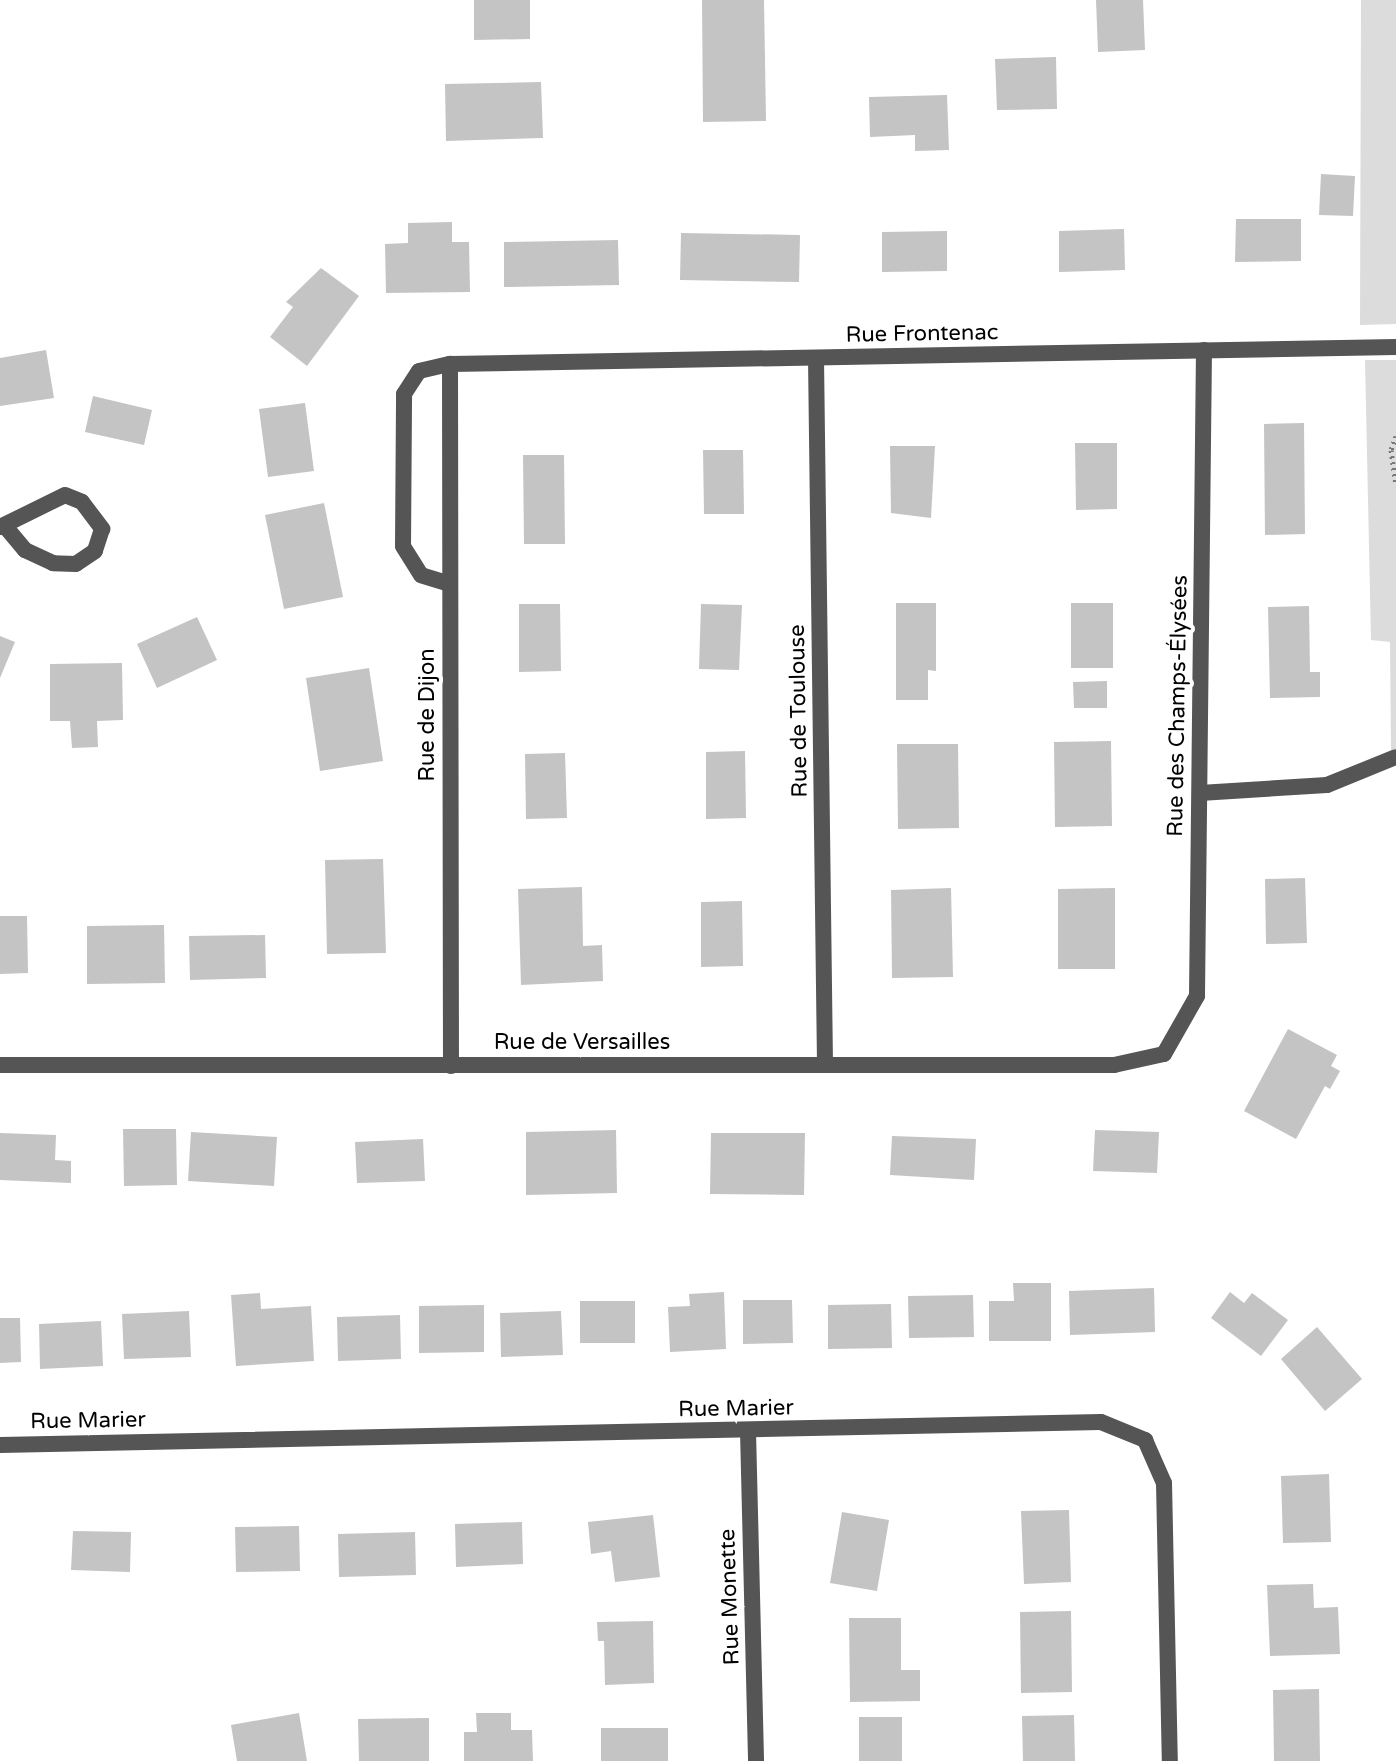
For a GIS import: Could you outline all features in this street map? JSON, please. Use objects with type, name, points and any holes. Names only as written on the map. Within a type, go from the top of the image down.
[{"type":"street","name":"Rue Frontenac","points":[[450,364],[1396,347]]},
{"type":"street","name":"Rue des Champs-Élysées","points":[[1164,1054],[1197,996],[1204,350]]},
{"type":"street","name":"Rue de Toulouse","points":[[816,358],[825,1064]]},
{"type":"street","points":[[450,364],[419,371],[404,394],[403,546],[421,575],[450,584]]},
{"type":"street","name":"Rue de Dijon","points":[[450,364],[451,1066]]},
{"type":"street","points":[[65,495],[82,502],[102,529],[95,551],[76,564],[53,563],[25,550],[3,526],[65,495]]},
{"type":"street","points":[[1200,793],[1327,785],[1396,757]]},
{"type":"street","name":"Rue de Versailles","points":[[0,1065],[1114,1065],[1164,1054]]},
{"type":"street","name":"Rue Marier","points":[[0,1445],[1101,1422],[1145,1440],[1164,1483],[1170,1761]]},
{"type":"street","name":"Rue Monette","points":[[748,1431],[756,1761]]},
{"type":"path","points":[[1396,436],[1391,450],[1396,485]]},
{"type":"shaded area","points":[[1361,0],[1396,0],[1396,324],[1360,325]]},
{"type":"shaded area","points":[[1365,360],[1396,360],[1396,749],[1391,750],[1390,642],[1371,640]]},
{"type":"building","points":[[474,0],[530,0],[530,39],[474,40]]},
{"type":"building","points":[[702,0],[764,0],[766,121],[703,122]]},
{"type":"building","points":[[1096,0],[1143,0],[1145,50],[1098,52]]},
{"type":"building","points":[[1056,57],[1057,109],[997,110],[995,59]]},
{"type":"building","points":[[541,82],[543,138],[446,141],[445,84]]},
{"type":"building","points":[[947,95],[949,150],[915,151],[915,135],[870,137],[869,97]]},
{"type":"building","points":[[1321,174],[1355,176],[1353,216],[1319,215]]},
{"type":"building","points":[[1236,219],[1301,219],[1301,261],[1235,262]]},
{"type":"building","points":[[452,222],[452,242],[469,242],[470,292],[386,293],[385,244],[408,243],[408,223]]},
{"type":"building","points":[[1124,229],[1125,270],[1059,272],[1059,231]]},
{"type":"building","points":[[947,231],[947,271],[882,272],[882,232]]},
{"type":"building","points":[[681,233],[800,235],[799,282],[680,280]]},
{"type":"building","points":[[618,240],[619,285],[504,287],[504,242]]},
{"type":"building","points":[[321,268],[359,296],[307,366],[270,337],[293,307],[286,302]]},
{"type":"building","points":[[46,350],[54,398],[0,406],[0,358]]},
{"type":"building","points":[[93,396],[152,410],[144,445],[85,432]]},
{"type":"building","points":[[305,403],[314,471],[268,477],[259,409]]},
{"type":"building","points":[[1304,423],[1305,534],[1265,535],[1264,424]]},
{"type":"building","points":[[1075,443],[1117,443],[1117,509],[1076,510]]},
{"type":"building","points":[[890,446],[935,446],[931,518],[891,513]]},
{"type":"building","points":[[703,450],[743,450],[744,514],[704,514]]},
{"type":"building","points":[[523,455],[564,455],[565,544],[524,544]]},
{"type":"building","points":[[324,503],[343,597],[284,609],[265,515]]},
{"type":"building","points":[[896,603],[936,603],[936,671],[928,670],[928,700],[896,700]]},
{"type":"building","points":[[1071,603],[1113,603],[1113,668],[1071,668]]},
{"type":"building","points":[[519,604],[560,604],[561,671],[519,672]]},
{"type":"building","points":[[701,604],[742,605],[739,670],[699,669]]},
{"type":"building","points":[[1309,606],[1310,672],[1320,672],[1320,697],[1270,698],[1268,607]]},
{"type":"building","points":[[197,617],[217,660],[157,688],[137,644]]},
{"type":"building","points":[[0,636],[15,642],[0,678]]},
{"type":"building","points":[[122,663],[123,720],[97,721],[98,747],[72,748],[70,721],[50,721],[50,664]]},
{"type":"building","points":[[369,668],[383,761],[320,771],[306,678]]},
{"type":"building","points":[[1107,681],[1107,708],[1074,708],[1073,682]]},
{"type":"building","points":[[1111,741],[1112,826],[1055,827],[1054,742]]},
{"type":"building","points":[[897,744],[958,744],[959,828],[898,829]]},
{"type":"building","points":[[745,751],[746,818],[706,819],[706,752]]},
{"type":"building","points":[[565,753],[567,818],[526,819],[525,754]]},
{"type":"building","points":[[383,859],[386,953],[327,954],[325,860]]},
{"type":"building","points":[[1305,878],[1307,943],[1266,944],[1265,879]]},
{"type":"building","points":[[582,887],[583,946],[602,945],[603,981],[521,985],[518,889]]},
{"type":"building","points":[[951,888],[953,977],[892,978],[891,890]]},
{"type":"building","points":[[1115,888],[1115,969],[1058,969],[1058,889]]},
{"type":"building","points":[[742,901],[743,966],[701,967],[701,902]]},
{"type":"building","points":[[0,916],[27,916],[28,973],[0,974]]},
{"type":"building","points":[[164,925],[165,983],[87,984],[87,926]]},
{"type":"building","points":[[265,935],[266,978],[190,980],[189,936]]},
{"type":"building","points":[[1288,1029],[1337,1055],[1331,1066],[1340,1071],[1330,1089],[1325,1086],[1296,1139],[1244,1111]]},
{"type":"building","points":[[123,1129],[176,1129],[177,1185],[124,1186]]},
{"type":"building","points":[[616,1130],[617,1193],[526,1195],[526,1132]]},
{"type":"building","points":[[1095,1130],[1159,1132],[1157,1173],[1093,1171]]},
{"type":"building","points":[[191,1132],[277,1137],[274,1186],[188,1181]]},
{"type":"building","points":[[0,1133],[56,1135],[55,1160],[71,1161],[71,1183],[0,1180]]},
{"type":"building","points":[[711,1133],[805,1133],[804,1195],[710,1194]]},
{"type":"building","points":[[892,1136],[976,1139],[974,1180],[890,1175]]},
{"type":"building","points":[[423,1139],[425,1181],[357,1183],[355,1142]]},
{"type":"building","points":[[1013,1283],[1051,1283],[1051,1341],[989,1341],[989,1301],[1014,1301]]},
{"type":"building","points":[[1154,1288],[1155,1332],[1070,1335],[1069,1291]]},
{"type":"building","points":[[724,1292],[726,1349],[670,1352],[668,1307],[690,1306],[689,1294]]},
{"type":"building","points":[[1230,1292],[1244,1303],[1252,1293],[1288,1320],[1261,1356],[1211,1318]]},
{"type":"building","points":[[260,1293],[261,1309],[311,1306],[314,1361],[236,1366],[231,1295]]},
{"type":"building","points":[[973,1295],[974,1337],[909,1338],[908,1296]]},
{"type":"building","points":[[743,1300],[792,1300],[793,1343],[743,1344]]},
{"type":"building","points":[[580,1301],[635,1301],[635,1343],[580,1343]]},
{"type":"building","points":[[891,1304],[892,1348],[828,1349],[828,1305]]},
{"type":"building","points":[[484,1305],[484,1352],[419,1353],[419,1306]]},
{"type":"building","points":[[189,1311],[191,1357],[124,1359],[122,1314]]},
{"type":"building","points":[[561,1311],[563,1355],[501,1357],[500,1313]]},
{"type":"building","points":[[400,1315],[401,1359],[338,1361],[337,1317]]},
{"type":"building","points":[[0,1318],[20,1318],[21,1362],[0,1363]]},
{"type":"building","points":[[101,1321],[103,1366],[40,1369],[39,1324]]},
{"type":"building","points":[[1317,1327],[1362,1379],[1325,1411],[1281,1359]]},
{"type":"building","points":[[1329,1474],[1331,1542],[1283,1543],[1281,1476]]},
{"type":"building","points":[[1069,1510],[1071,1582],[1024,1584],[1021,1511]]},
{"type":"building","points":[[842,1512],[889,1520],[877,1591],[830,1583]]},
{"type":"building","points":[[653,1515],[660,1577],[615,1582],[611,1551],[591,1554],[588,1522]]},
{"type":"building","points":[[522,1522],[523,1564],[456,1567],[455,1524]]},
{"type":"building","points":[[299,1526],[300,1571],[236,1572],[235,1527]]},
{"type":"building","points":[[73,1531],[131,1532],[130,1572],[71,1570]]},
{"type":"building","points":[[415,1532],[416,1575],[339,1577],[338,1534]]},
{"type":"building","points":[[1313,1584],[1314,1608],[1338,1607],[1340,1654],[1270,1656],[1267,1585]]},
{"type":"building","points":[[1071,1611],[1072,1692],[1021,1693],[1020,1612]]},
{"type":"building","points":[[849,1618],[901,1618],[901,1670],[920,1670],[920,1701],[850,1702]]},
{"type":"building","points":[[653,1621],[654,1683],[605,1685],[604,1641],[598,1641],[597,1622]]},
{"type":"building","points":[[1319,1689],[1320,1761],[1274,1761],[1273,1690]]},
{"type":"building","points":[[299,1713],[307,1761],[237,1761],[231,1725]]},
{"type":"building","points":[[476,1713],[511,1713],[511,1730],[532,1730],[533,1761],[464,1761],[464,1732],[477,1732]]},
{"type":"building","points":[[1074,1715],[1075,1761],[1023,1761],[1022,1716]]},
{"type":"building","points":[[859,1717],[902,1717],[902,1761],[859,1761]]},
{"type":"building","points":[[429,1718],[429,1761],[359,1761],[358,1719]]},
{"type":"building","points":[[601,1728],[668,1728],[668,1761],[601,1761]]}]
